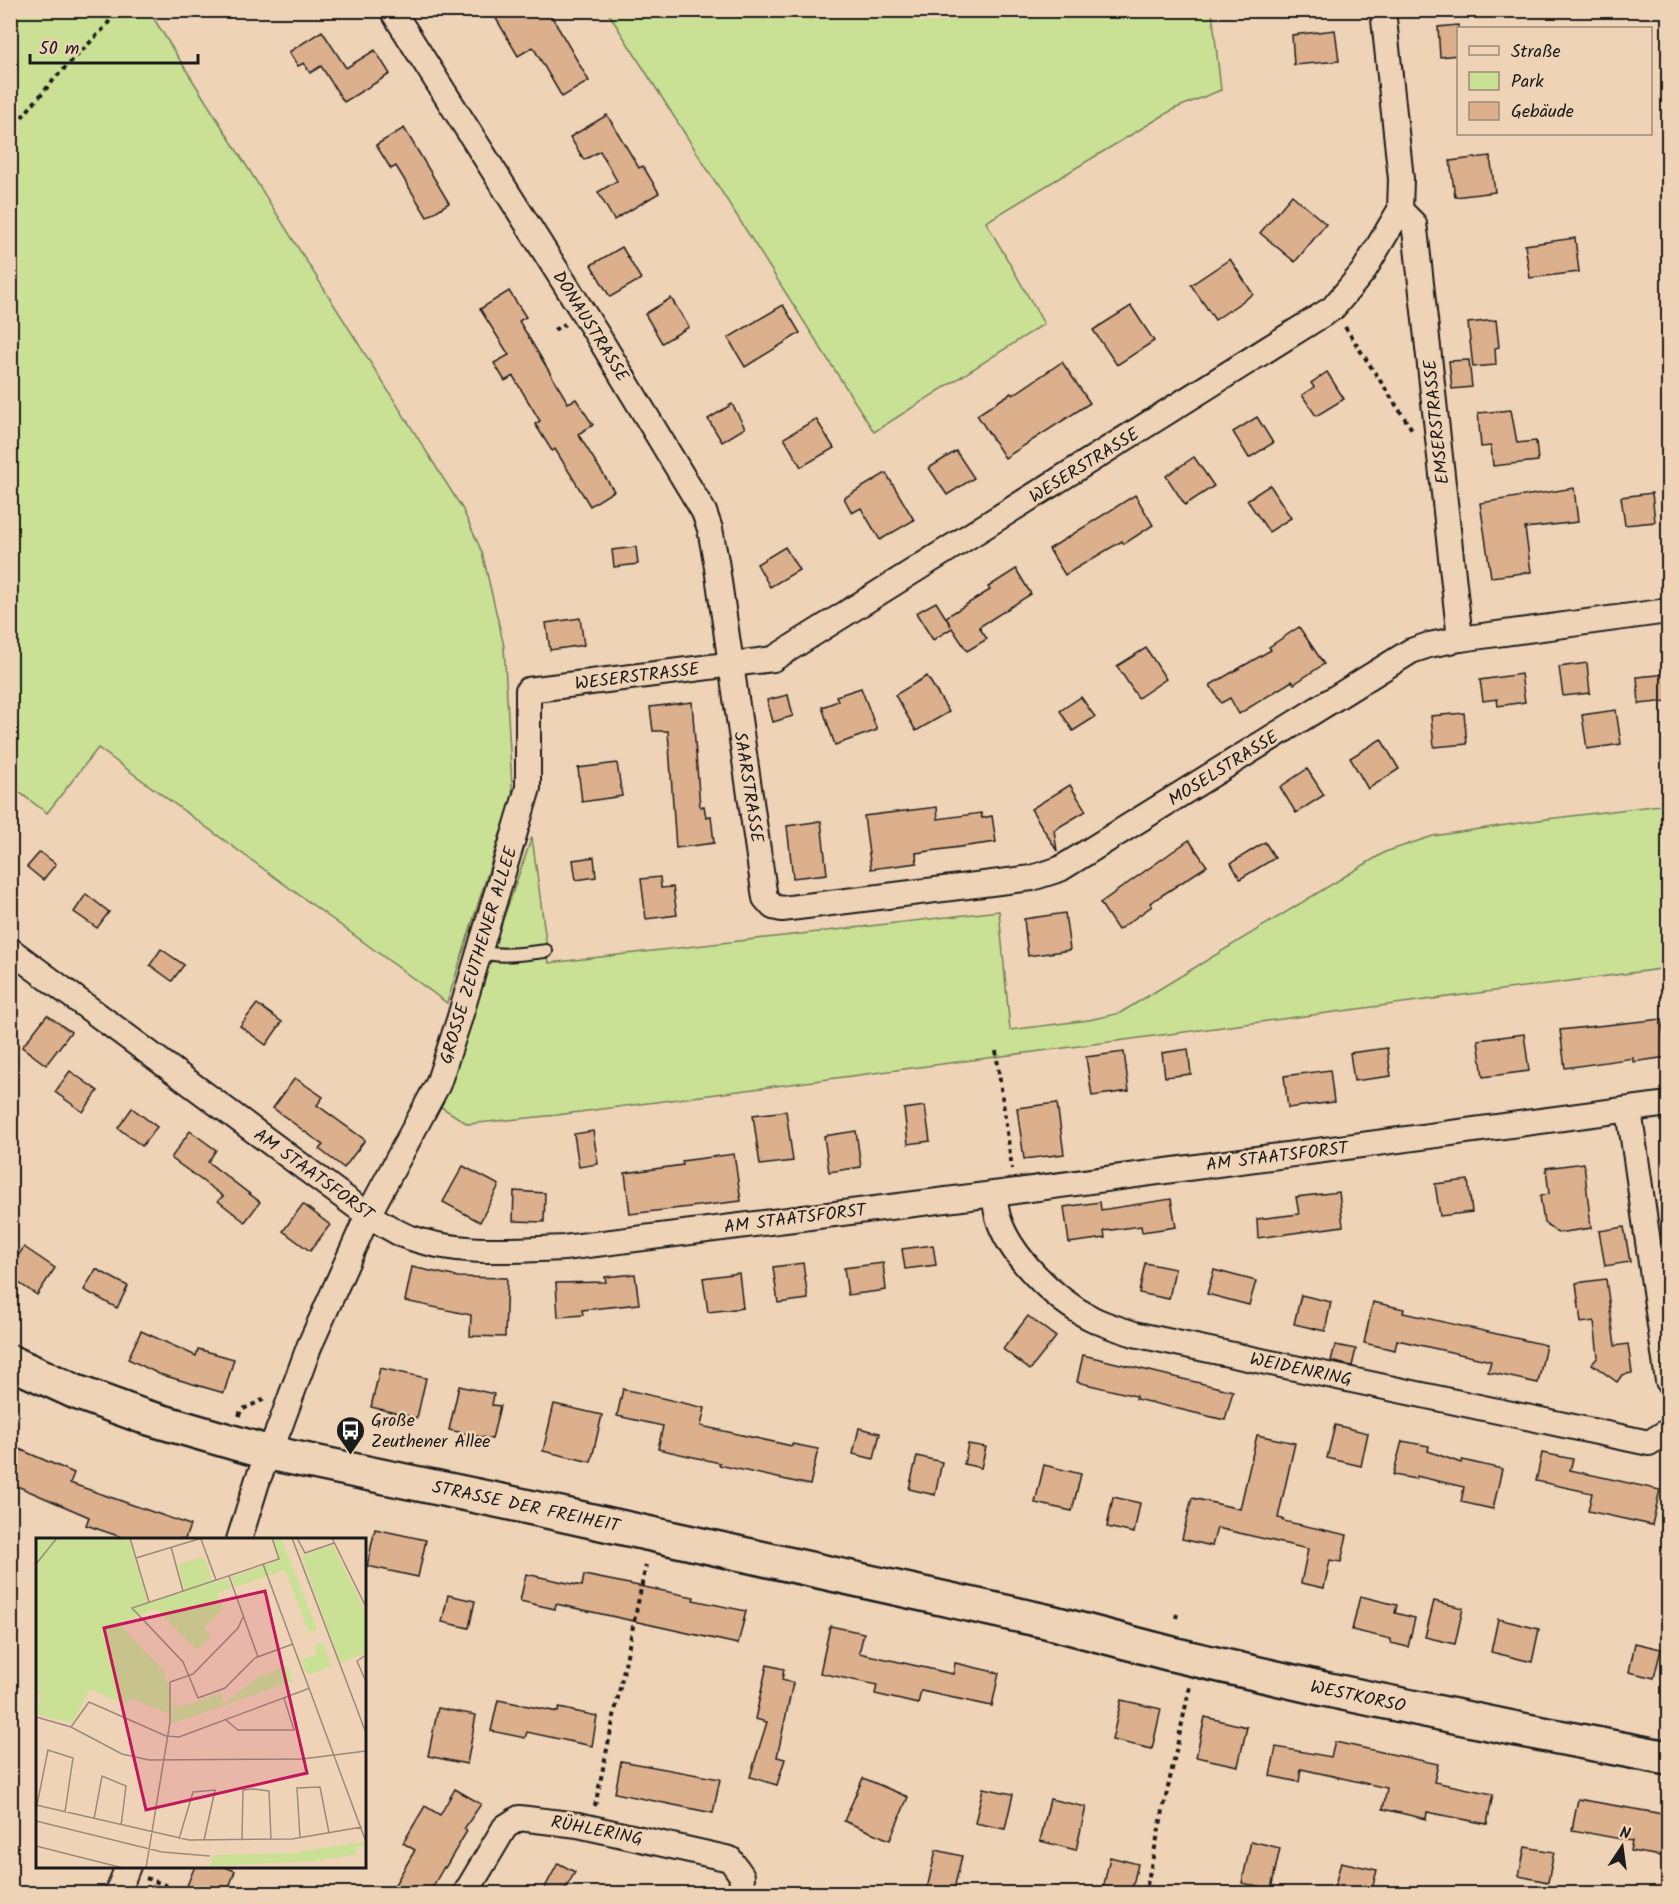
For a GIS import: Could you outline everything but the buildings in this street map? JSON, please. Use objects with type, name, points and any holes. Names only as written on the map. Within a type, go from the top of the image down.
[{"type":"street","name":"DONAUSTRASSE","points":[[392,10],[598,336],[704,512],[716,561],[730,664]]},
{"type":"street","name":"WESERSTRASSE","points":[[528,690],[773,659],[1333,308],[1363,272],[1400,210],[1401,179],[1383,10]]},
{"type":"street","name":"EMSERSTRASSE","points":[[1400,210],[1414,224],[1415,231],[1460,639]]},
{"type":"street","name":"MOSELSTRASSE","points":[[773,907],[782,909],[1032,878],[1060,869],[1394,661],[1429,645],[1668,611]]},
{"type":"street","name":"SAARSTRASSE","points":[[730,664],[765,898],[773,907]]},
{"type":"street","name":"GROSSE ZEUTHENER ALLEE","points":[[239,1538],[258,1479],[270,1453],[309,1347],[368,1215],[438,1084],[528,788],[528,690]]},
{"type":"street","name":"AM STAATSFORST","points":[[10,950],[368,1215],[407,1237],[450,1247],[492,1251],[564,1248],[1668,1104]]},
{"type":"street","points":[[1629,1110],[1668,1382]]},
{"type":"street","name":"WEIDENRING","points":[[1004,1192],[998,1217],[1008,1239],[1024,1262],[1053,1293],[1090,1318],[1134,1334],[1649,1443],[1668,1431]]},
{"type":"street","name":"STRASSE DER FREIHEIT","points":[[10,1362],[75,1392],[142,1416],[270,1453],[497,1500],[1050,1622]]},
{"type":"street","name":"WESTKORSO","points":[[1050,1622],[1161,1652],[1261,1675],[1668,1758]]},
{"type":"street","name":"RÜHLERING","points":[[465,1893],[505,1827],[519,1818],[590,1827],[729,1859],[742,1876],[741,1893]]},
{"type":"street","points":[[117,1893],[127,1868]]},
{"type":"lane","points":[[478,952],[492,955],[518,955],[546,951]]},
{"type":"path","points":[[10,130],[57,76],[106,26],[117,10]]},
{"type":"path","points":[[1333,308],[1428,454],[1440,457]]},
{"type":"path","points":[[554,330],[567,323]]},
{"type":"path","points":[[996,1051],[1004,1192]]},
{"type":"path","points":[[590,1827],[646,1565]]},
{"type":"path","points":[[1145,1893],[1191,1682]]},
{"type":"path","points":[[1667,1722],[1668,1713]]},
{"type":"green space","points":[[11,11],[149,11],[462,508],[482,552],[504,646],[513,803],[500,834],[447,1003],[98,748],[47,813],[11,786]]},
{"type":"green space","points":[[607,11],[1212,11],[1221,90],[1174,109],[986,222],[1044,324],[874,432]]},
{"type":"green space","points":[[1668,804],[1668,968],[557,1115],[468,1124],[438,1105],[532,837],[549,963],[999,911],[1010,1030],[1089,1020],[1120,1013],[1385,852],[1433,836]]},
{"type":"place","name":"Große Zeuthener Allee","points":[[350,1456]]}]
